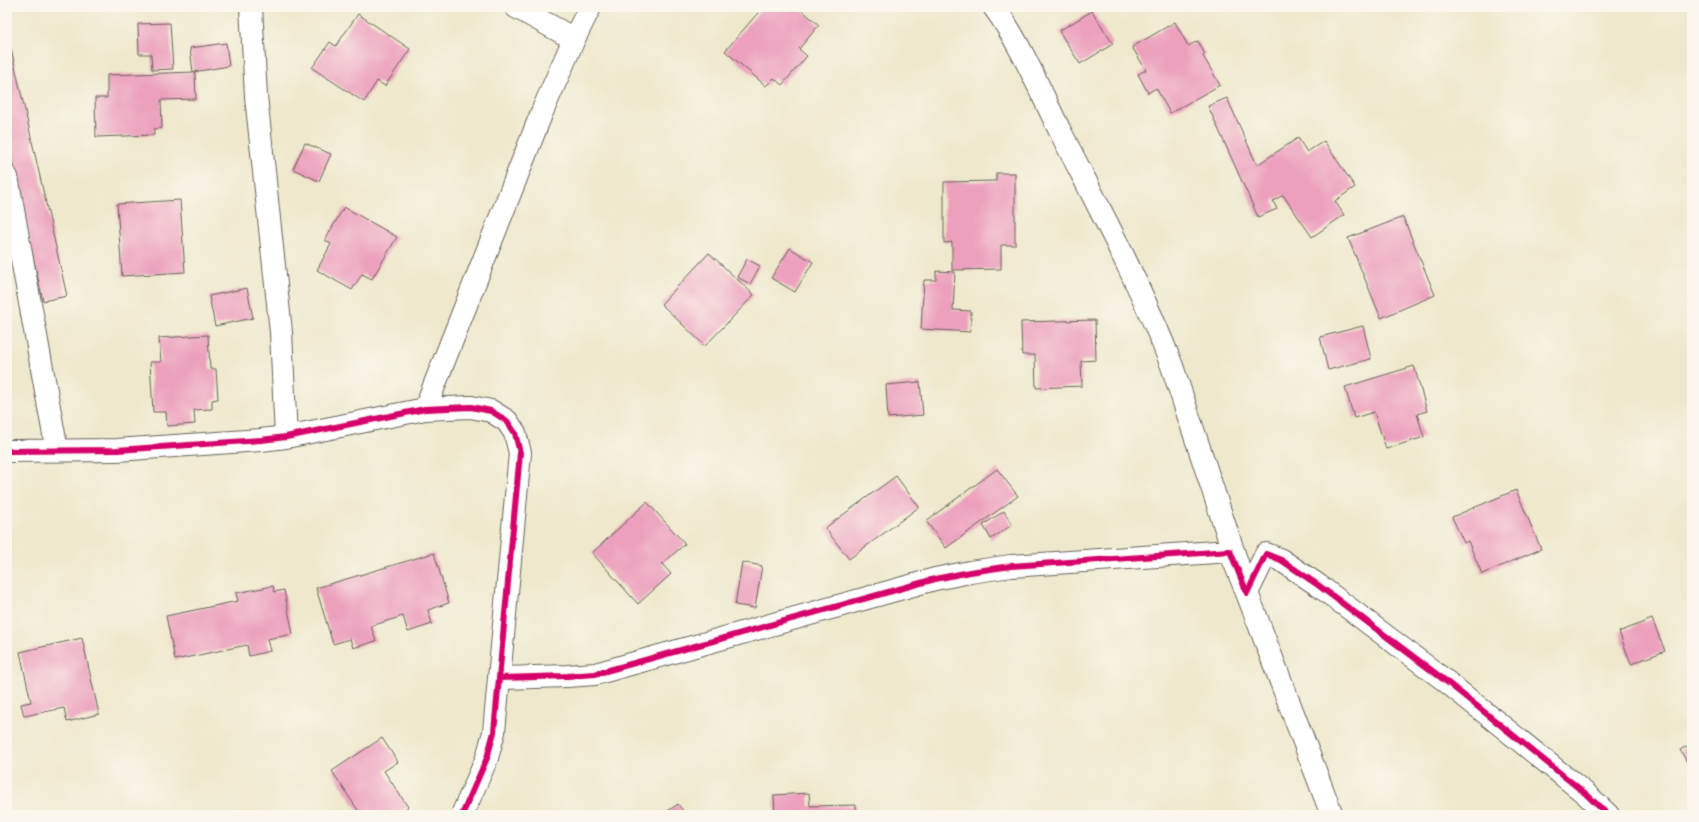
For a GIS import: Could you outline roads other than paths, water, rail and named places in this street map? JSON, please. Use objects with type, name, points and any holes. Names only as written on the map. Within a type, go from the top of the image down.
[{"type":"street","points":[[251,7],[256,96],[281,332],[286,437]]},
{"type":"street","points":[[516,7],[574,39]]},
{"type":"street","points":[[425,409],[542,112],[574,39],[590,7]]},
{"type":"street","points":[[994,7],[1002,17],[1032,74],[1124,257],[1160,335],[1172,366],[1247,593]]},
{"type":"street","points":[[7,177],[57,452]]},
{"type":"street","points":[[7,451],[57,452],[117,450],[286,437],[425,409],[471,407],[491,412],[507,421],[515,433],[520,453],[494,732],[487,758],[462,815]]},
{"type":"street","points":[[499,678],[595,674],[935,579],[1011,566],[1230,551],[1332,815]]},
{"type":"street","points":[[1247,593],[1266,554],[1281,560],[1318,585],[1447,682],[1586,794],[1608,815]]}]
